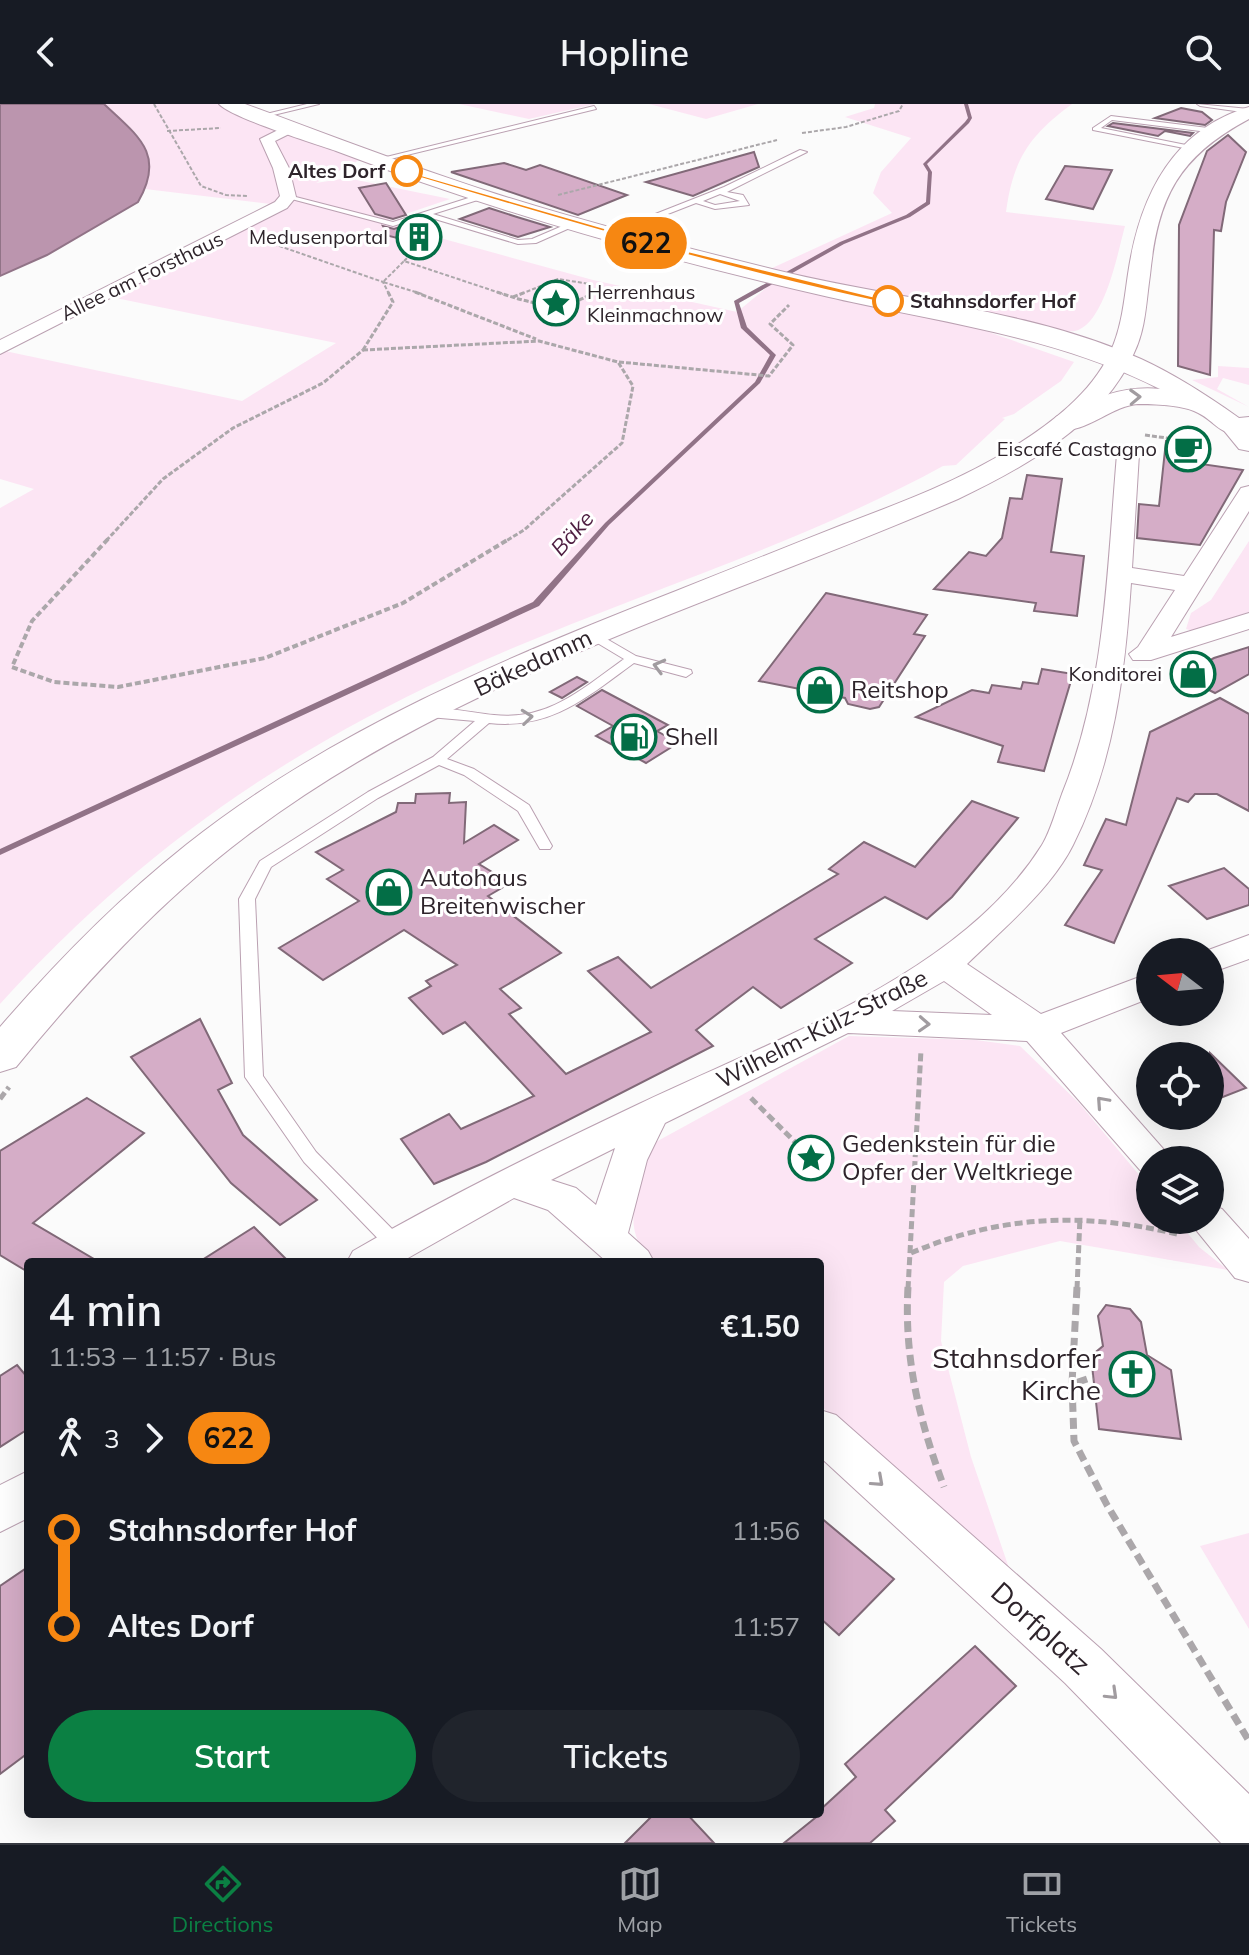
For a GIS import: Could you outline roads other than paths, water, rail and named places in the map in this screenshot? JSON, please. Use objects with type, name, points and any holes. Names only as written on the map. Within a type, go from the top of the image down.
[{"type":"main road","points":[[228,104],[481,196],[777,278],[969,318],[1120,359],[1166,380],[1244,432]]},
{"type":"main road","points":[[1066,423],[1110,399],[1162,398],[1210,408]]},
{"type":"street","points":[[1120,359],[1132,327],[1146,228],[1154,195],[1194,148],[1239,119]]},
{"type":"street","points":[[288,197],[281,168],[267,139],[290,128]]},
{"type":"street","name":"Allee am Forsthaus","points":[[0,348],[229,233],[281,205],[288,197]]},
{"type":"street","name":"Bäkedamm","points":[[0,1056],[44,1003],[101,943],[234,828],[359,749],[593,635],[976,479],[1021,455],[1066,423],[1104,384],[1120,359]]},
{"type":"street","name":"Wilhelm-Külz-Straße","points":[[381,1253],[466,1204],[730,1078],[846,1020],[945,965],[1014,900],[1057,846],[1096,746],[1112,666],[1128,454]]},
{"type":"street","points":[[1148,652],[1249,493]]},
{"type":"street","points":[[1119,574],[1191,585]]},
{"type":"street","points":[[1112,666],[1249,621]]},
{"type":"street","points":[[1224,956],[1249,946]]},
{"type":"street","points":[[945,965],[1037,1029],[1141,1146]]},
{"type":"street","points":[[846,1020],[1037,1029],[1136,990]]},
{"type":"street","points":[[620,1249],[628,1160],[652,1113]]},
{"type":"street","points":[[515,1183],[562,1199],[620,1249]]},
{"type":"street","points":[[1221,1234],[1242,1258]]},
{"type":"street","name":"Dorfplatz","points":[[824,1433],[1083,1666],[1239,1822],[1249,1838]]},
{"type":"street","points":[[0,1511],[24,1495]]},
{"type":"lane","points":[[261,116],[316,104]]},
{"type":"lane","points":[[1200,104],[1239,119]]},
{"type":"lane","points":[[378,160],[594,108]]},
{"type":"lane","points":[[1194,148],[1095,129],[1111,118],[1239,119]]},
{"type":"lane","points":[[611,233],[719,192],[803,152]]},
{"type":"lane","points":[[696,201],[715,207],[746,203],[740,197],[719,192]]},
{"type":"lane","points":[[288,197],[393,224],[481,196]]},
{"type":"lane","points":[[425,214],[525,243],[577,223]]},
{"type":"lane","points":[[593,635],[632,659],[686,673]]},
{"type":"lane","points":[[428,713],[463,713],[485,719],[537,718],[595,686],[632,659]]},
{"type":"lane","points":[[381,1253],[254,1077],[247,899],[265,864],[373,795],[438,760],[485,719]]},
{"type":"lane","points":[[438,760],[469,772],[524,808],[545,846]]},
{"type":"waterway","name":"Bäke","points":[[0,852],[536,604],[607,524],[757,383],[773,355],[744,328],[736,302],[842,243],[908,216],[928,203],[930,172],[925,164],[967,123],[970,118],[966,104]]},
{"type":"place","name":"Altes Dorf","points":[[407,171]]},
{"type":"place","name":"Medusenportal","points":[[419,237]]},
{"type":"place","name":"Stahnsdorfer Hof","points":[[888,301]]},
{"type":"place","name":"Herrenhaus Kleinmachnow","points":[[556,303]]},
{"type":"place","name":"Eiscafé Castagno","points":[[1188,449]]},
{"type":"place","name":"Konditorei","points":[[1193,674]]},
{"type":"place","name":"Reitshop","points":[[820,690]]},
{"type":"place","name":"Shell","points":[[634,737]]},
{"type":"place","name":"Autohaus Breitenwischer","points":[[389,892]]},
{"type":"place","name":"Gedenkstein für die Opfer der Weltkriege","points":[[811,1158]]},
{"type":"place","name":"Stahnsdorfer Kirche","points":[[1132,1374]]}]
